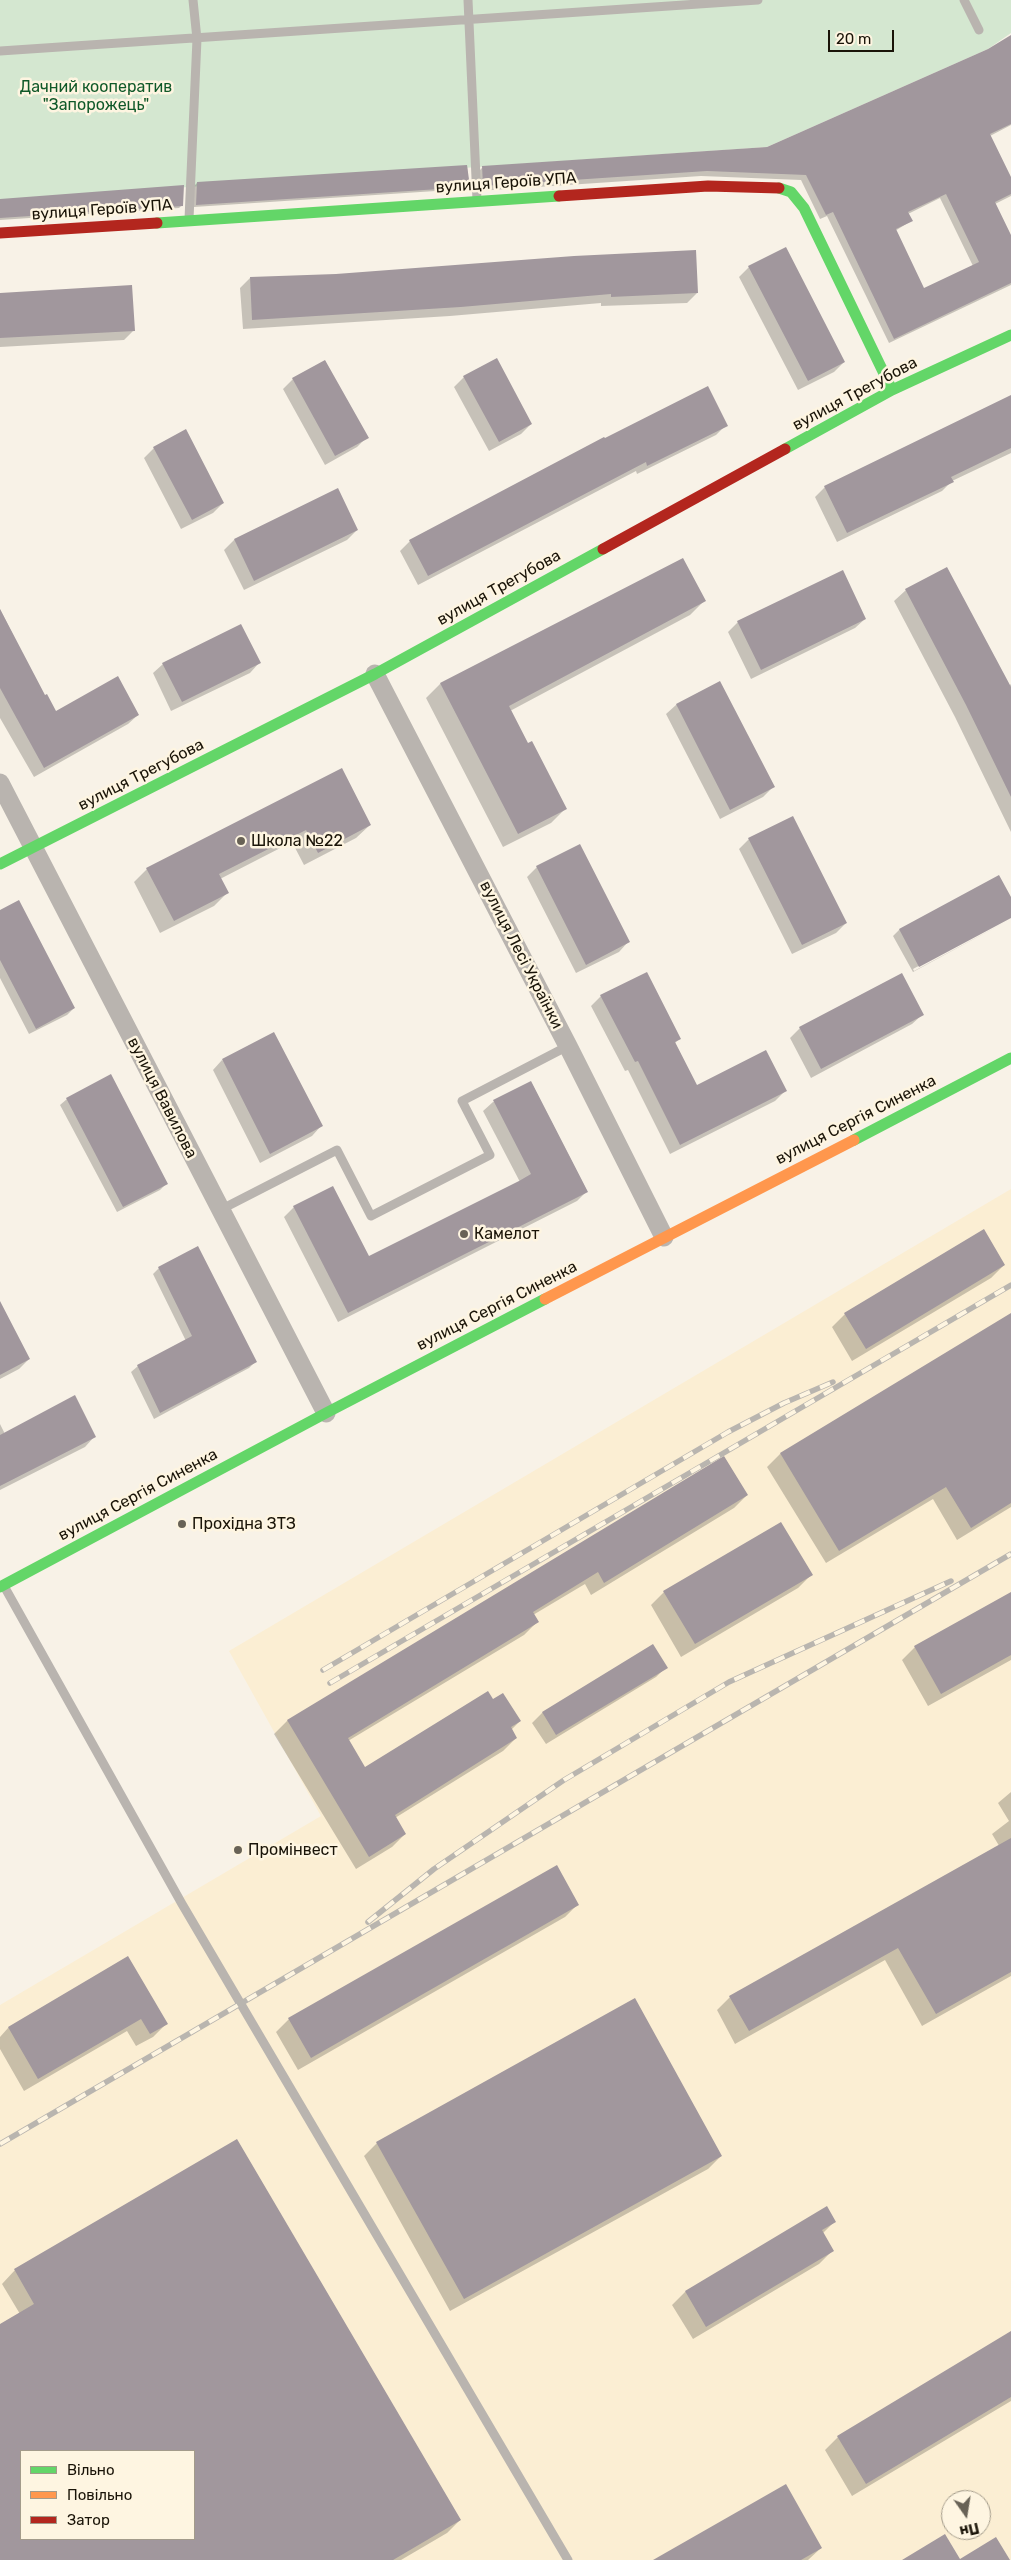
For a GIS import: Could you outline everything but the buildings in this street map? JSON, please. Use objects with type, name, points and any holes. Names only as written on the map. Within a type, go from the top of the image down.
[{"type":"street","name":"вулиця Героїв УПА","points":[[0,234],[708,186],[775,187],[791,192],[804,208],[892,390]]},
{"type":"street","name":"вулиця Трегубова","points":[[0,864],[375,674],[892,390],[1011,335]]},
{"type":"street","name":"вулиця Лесі Українки","points":[[375,674],[568,1046],[664,1237]]},
{"type":"street","name":"вулиця Вавилова","points":[[0,783],[326,1412]]},
{"type":"street","name":"вулиця Сергія Синенка","points":[[2,1586],[326,1412],[1011,1058]]},
{"type":"lane","points":[[189,220],[197,39],[193,0]]},
{"type":"lane","points":[[468,0],[477,201]]},
{"type":"lane","points":[[0,51],[469,21],[758,0]]},
{"type":"lane","points":[[964,0],[979,30]]},
{"type":"lane","points":[[220,1210],[338,1150],[371,1216],[490,1155],[462,1102],[568,1046]]},
{"type":"lane","points":[[2,1586],[182,1904],[568,2560]]},
{"type":"shaded area","points":[[1011,1189],[1011,2560],[0,2560],[0,2005],[321,1816],[229,1651]]},
{"type":"green space","name":"Дачний кооператив \"Запорожець\"","points":[[0,0],[1011,0],[1011,33],[988,49],[767,147],[0,200]]},
{"type":"railway","points":[[330,1683],[1011,1285]]},
{"type":"railway","points":[[323,1670],[728,1432],[784,1403],[833,1382]]},
{"type":"railway","points":[[0,2144],[1011,1554]]},
{"type":"railway","points":[[368,1922],[434,1869],[564,1780],[729,1682],[951,1581]]},
{"type":"traffic: fast","points":[[779,188],[791,192],[804,208],[892,390]]},
{"type":"traffic: fast","points":[[157,223],[559,196]]},
{"type":"traffic: fast","points":[[785,449],[892,390],[1011,335]]},
{"type":"traffic: fast","points":[[0,864],[375,674],[603,549]]},
{"type":"traffic: fast","points":[[854,1140],[1011,1058]]},
{"type":"traffic: fast","points":[[0,1587],[326,1413],[545,1299]]},
{"type":"traffic: slow","points":[[545,1299],[854,1140]]},
{"type":"traffic: jam","points":[[559,196],[708,186],[779,188]]},
{"type":"traffic: jam","points":[[0,233],[157,223]]},
{"type":"traffic: jam","points":[[603,549],[785,449]]},
{"type":"place","name":"Школа №22","points":[[241,841]]},
{"type":"place","name":"Камелот","points":[[464,1234]]},
{"type":"place","name":"Прохідна ЗТЗ","points":[[182,1524]]},
{"type":"place","name":"Промінвест","points":[[238,1850]]}]
